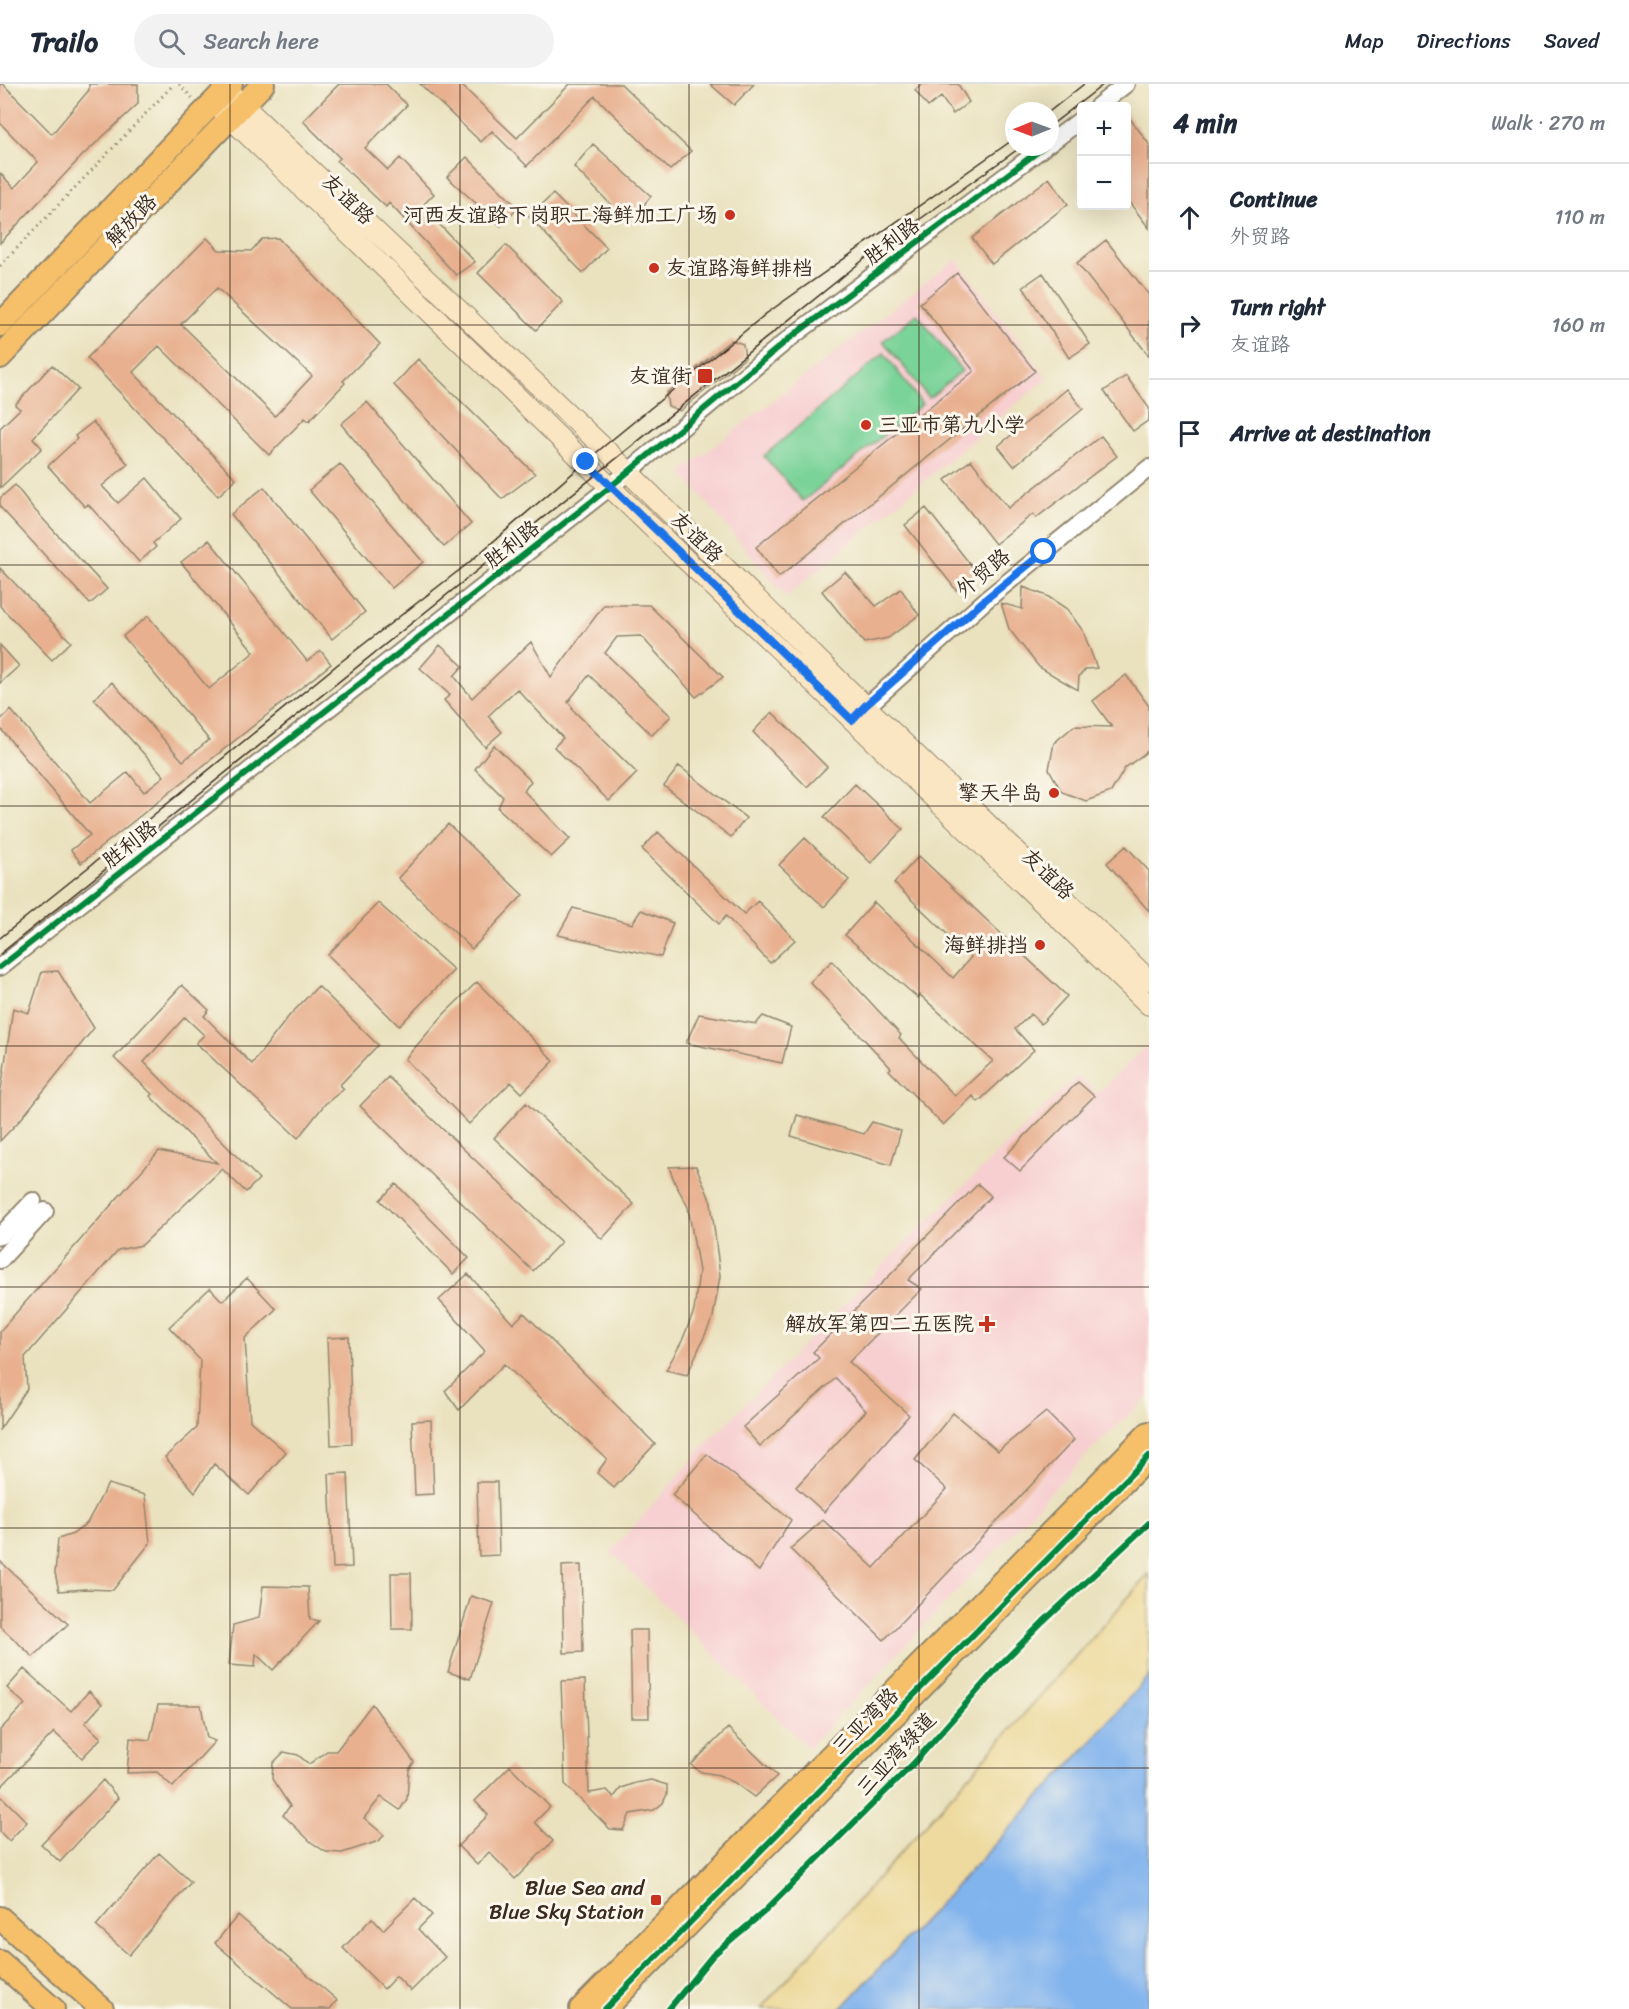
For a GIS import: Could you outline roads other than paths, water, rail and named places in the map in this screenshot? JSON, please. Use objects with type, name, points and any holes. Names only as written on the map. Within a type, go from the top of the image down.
[{"type":"main road","name":"解放路","points":[[0,357],[263,84]]},
{"type":"main road","name":"解放路","points":[[0,325],[216,94]]},
{"type":"main road","name":"友谊路","points":[[216,94],[628,472],[859,713],[1149,1005]]},
{"type":"main road","name":"友谊路","points":[[236,111],[610,487],[1149,980]]},
{"type":"main road","name":"三亚湾路","points":[[581,2009],[1149,1433]]},
{"type":"main road","name":"三亚湾路","points":[[605,2009],[1149,1456]]},
{"type":"main road","points":[[0,1918],[102,2009]]},
{"type":"main road","points":[[0,1962],[53,2009]]},
{"type":"street","points":[[1103,102],[1126,84]]},
{"type":"street","points":[[1059,136],[1077,123]]},
{"type":"street","name":"胜利路","points":[[0,967],[610,487],[790,338],[1032,156]]},
{"type":"street","name":"外贸路","points":[[859,713],[987,598],[1149,468]]},
{"type":"street","points":[[0,1236],[39,1206],[0,1260]]},
{"type":"water","points":[[1149,1675],[1149,2009],[841,2009],[1089,1744]]},
{"type":"tram line","points":[[1059,104],[1084,84]]},
{"type":"tram line","points":[[1059,119],[1104,84]]},
{"type":"tram line","points":[[0,938],[338,664],[466,565],[603,447],[767,313],[1005,145]]},
{"type":"tram line","points":[[0,954],[867,257],[1008,156]]},
{"type":"place","name":"河西友谊路下岗职工海鲜加工广场","points":[[730,215]]},
{"type":"place","name":"友谊路海鲜排档","points":[[654,268]]},
{"type":"place","name":"友谊街","points":[[705,376]]},
{"type":"place","name":"三亚市第九小学","points":[[866,425]]},
{"type":"place","name":"擎天半岛","points":[[1054,793]]},
{"type":"place","name":"海鲜排挡","points":[[1040,945]]},
{"type":"place","name":"解放军第四二五医院","points":[[987,1324]]},
{"type":"place","name":"Blue Sea and Blue Sky Station","points":[[656,1900]]}]
